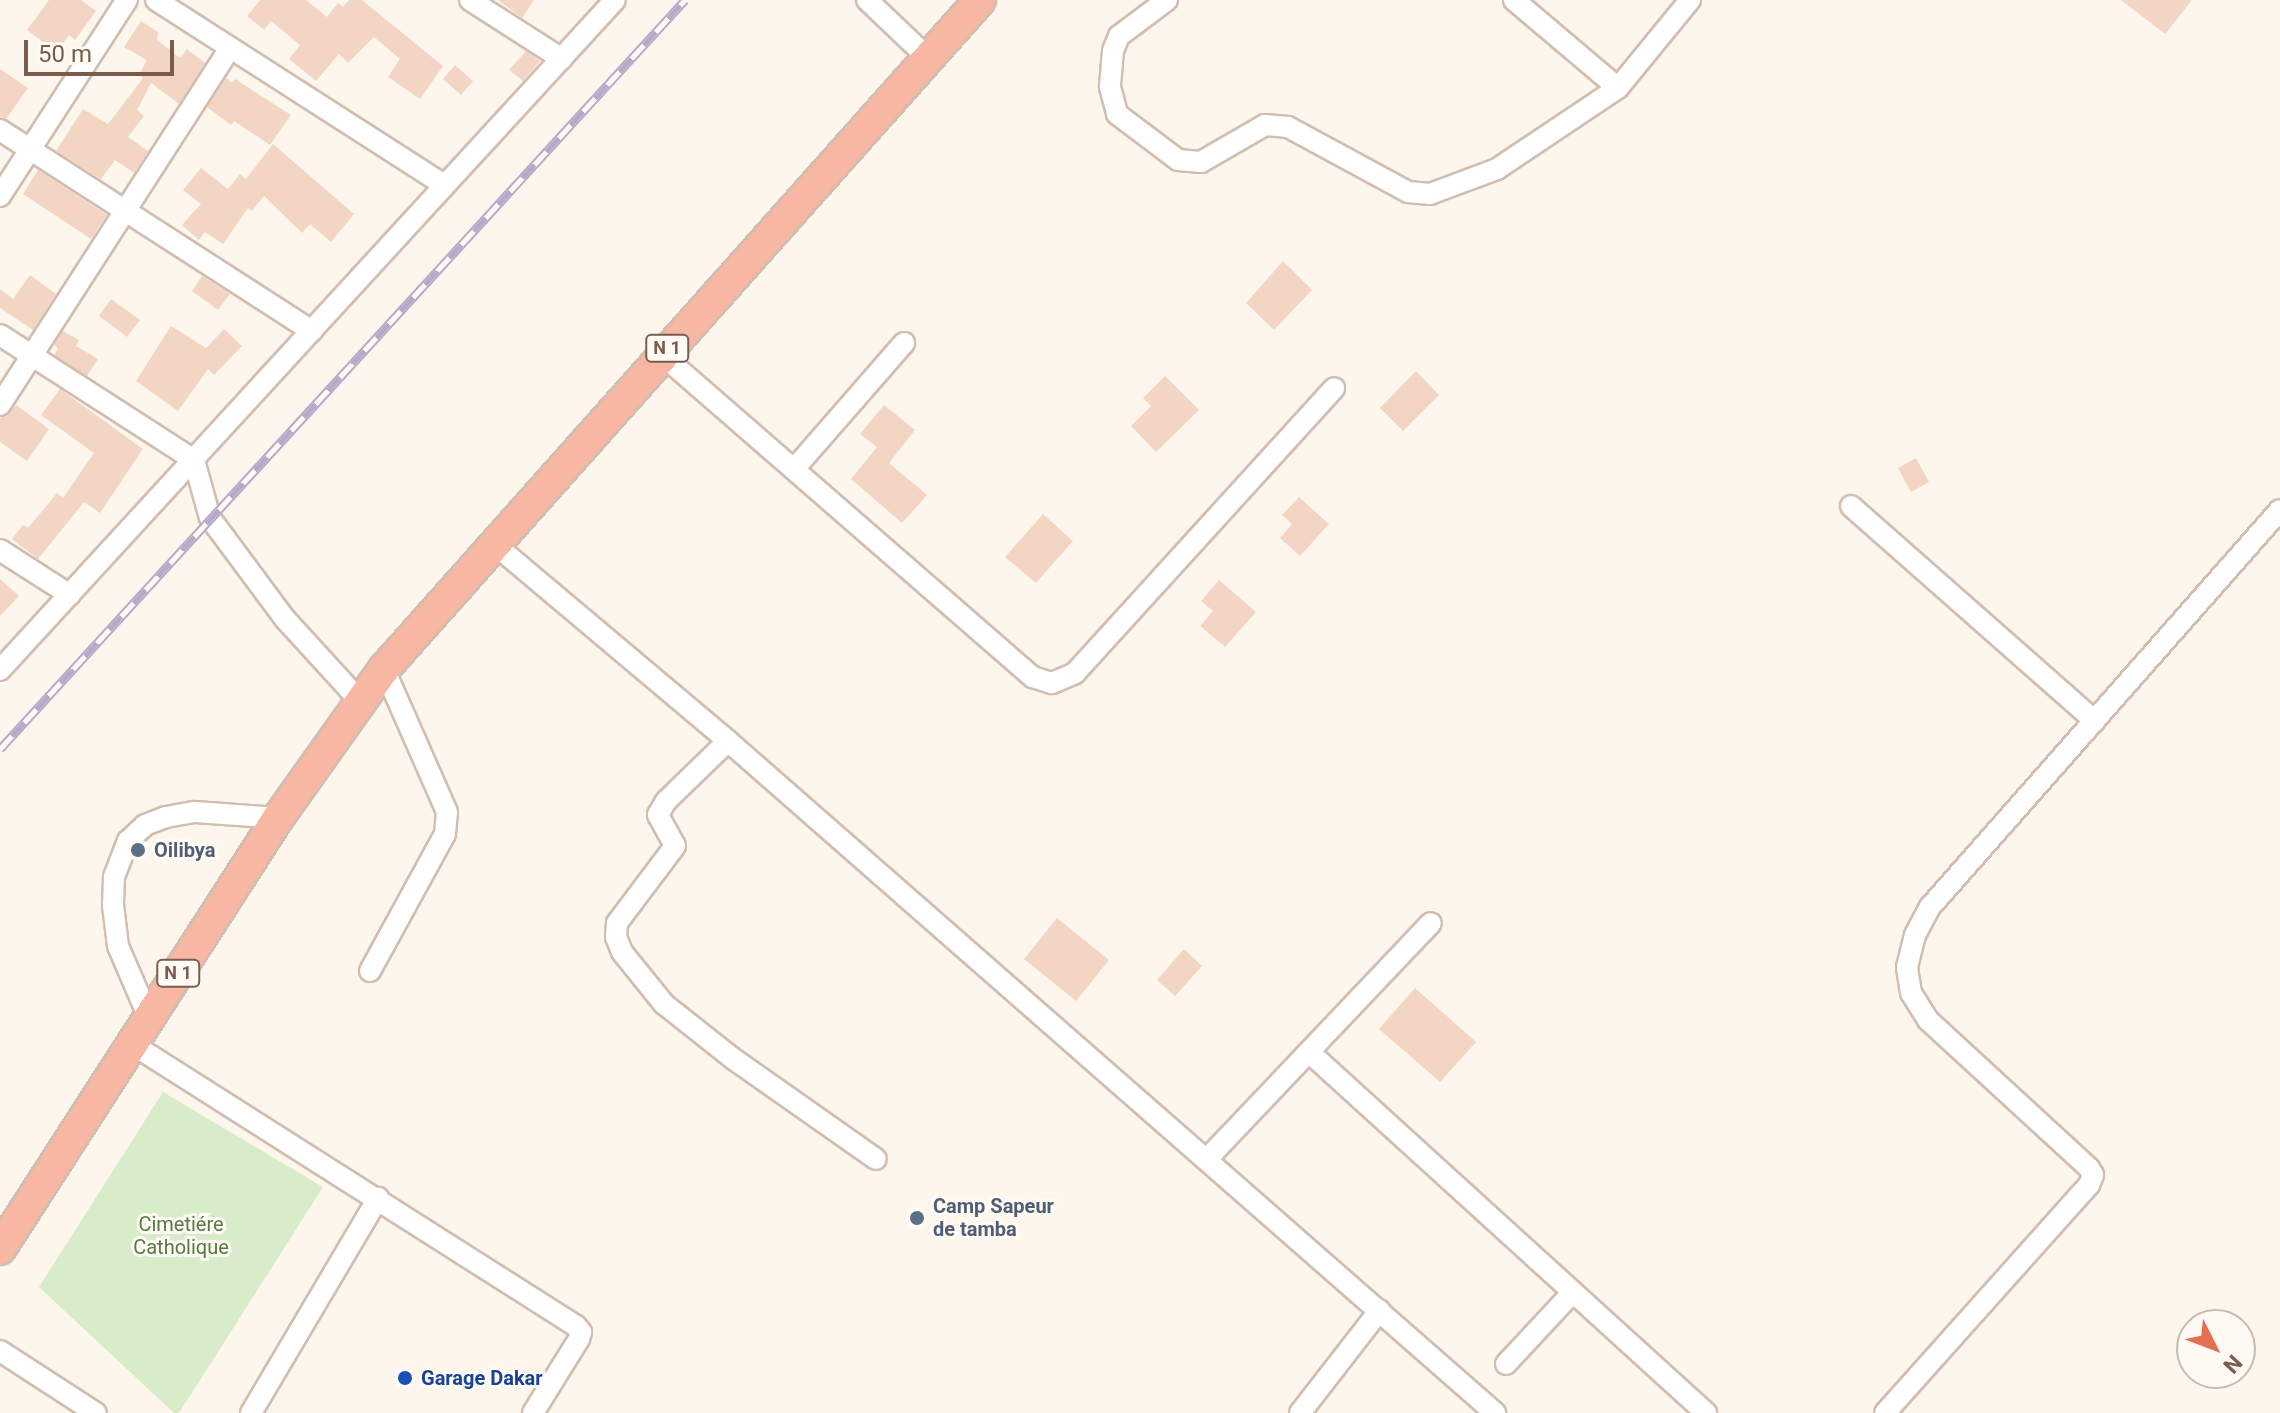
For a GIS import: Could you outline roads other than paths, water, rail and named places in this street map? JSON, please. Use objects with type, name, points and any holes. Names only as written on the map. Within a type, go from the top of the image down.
[{"type":"highway","name":"N 1","points":[[0,1249],[278,818],[384,669],[661,354],[980,0]]},
{"type":"street","points":[[0,196],[127,0]]},
{"type":"street","points":[[156,0],[444,185]]},
{"type":"street","points":[[470,0],[562,59]]},
{"type":"street","points":[[0,670],[615,0]]},
{"type":"street","points":[[867,0],[928,58]]},
{"type":"street","points":[[1167,0],[1119,36],[1113,51],[1112,101],[1117,114],[1178,160],[1191,164],[1201,162],[1265,125],[1288,127],[1408,192],[1430,194],[1497,169],[1618,88],[1690,0]]},
{"type":"street","points":[[1514,0],[1618,88]]},
{"type":"street","points":[[0,405],[230,48]]},
{"type":"street","points":[[0,130],[312,331]]},
{"type":"street","points":[[0,335],[194,460],[210,518],[285,619],[360,701]]},
{"type":"street","points":[[795,468],[904,343]]},
{"type":"street","points":[[661,354],[1033,677],[1052,683],[1075,673],[1334,388]]},
{"type":"street","points":[[1851,506],[2095,721]]},
{"type":"street","points":[[1885,1413],[2089,1185],[2093,1175],[1928,1020],[1911,993],[1907,967],[1915,935],[1930,907],[2280,510]]},
{"type":"street","points":[[493,543],[728,741],[1495,1413]]},
{"type":"street","points":[[0,550],[70,595]]},
{"type":"street","points":[[370,971],[445,834],[447,812],[384,669]]},
{"type":"street","points":[[728,741],[666,801],[659,820],[675,840],[675,846],[617,923],[616,937],[622,952],[664,1004],[735,1060],[876,1159]]},
{"type":"street","points":[[149,1018],[118,946],[113,905],[114,877],[128,841],[145,825],[166,817],[195,812],[278,818]]},
{"type":"street","points":[[1207,1159],[1431,923]]},
{"type":"street","points":[[132,1044],[576,1326],[581,1332],[579,1339],[533,1413]]},
{"type":"street","points":[[1309,1052],[1706,1413]]},
{"type":"street","points":[[251,1413],[378,1198]]},
{"type":"street","points":[[1506,1364],[1573,1292]]},
{"type":"street","points":[[1300,1413],[1380,1310]]},
{"type":"street","points":[[0,1351],[96,1413]]},
{"type":"railway","points":[[0,749],[685,0]]},
{"type":"place","name":"Oilibya","points":[[138,850]]},
{"type":"place","name":"Camp Sapeur de tamba","points":[[917,1218]]},
{"type":"place","name":"Garage Dakar","points":[[405,1378]]},
{"type":"park label","name":"Cimetiére Catholique","points":[[181,1236]]}]
